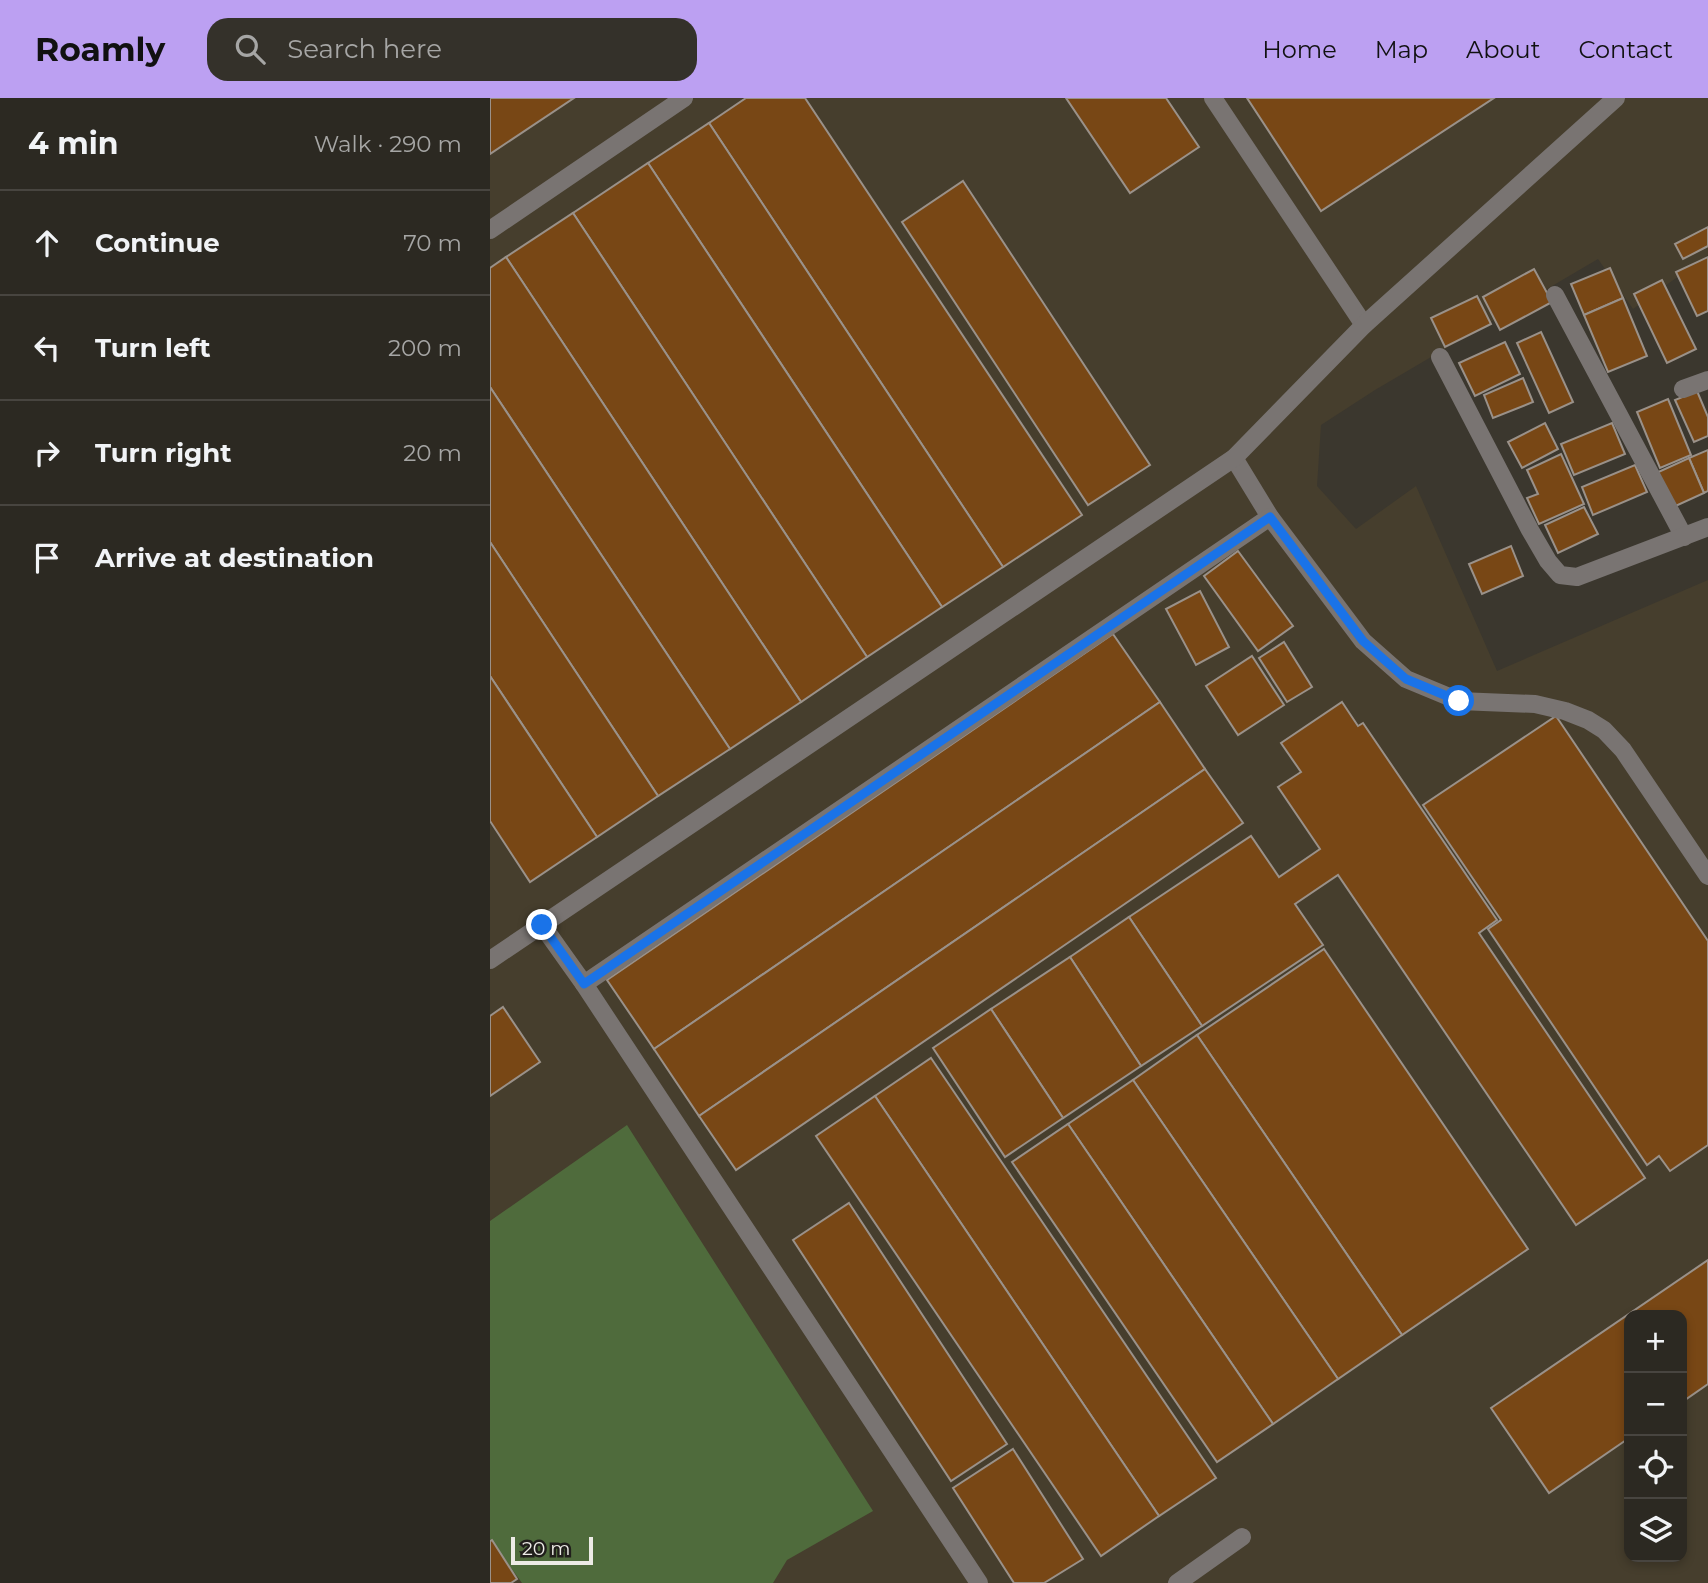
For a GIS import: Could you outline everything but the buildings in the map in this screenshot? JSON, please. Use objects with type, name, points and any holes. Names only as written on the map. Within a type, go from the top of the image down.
[{"type":"street","points":[[490,230],[684,98]]},
{"type":"street","points":[[1213,98],[1364,325]]},
{"type":"street","points":[[490,960],[1234,458],[1364,325],[1616,98]]},
{"type":"street","points":[[1555,295],[1684,537]]},
{"type":"street","points":[[1440,357],[1530,530],[1548,561],[1560,575],[1577,577],[1708,527]]},
{"type":"street","points":[[1683,389],[1708,380]]},
{"type":"street","points":[[1234,458],[1270,517],[1363,641],[1406,679],[1459,701],[1535,704],[1565,711],[1604,730],[1623,750],[1708,876]]},
{"type":"street","points":[[584,984],[1270,517]]},
{"type":"street","points":[[542,925],[584,984],[979,1583]]},
{"type":"street","points":[[1177,1583],[1242,1537]]},
{"type":"shaded area","points":[[490,98],[1708,98],[1708,255],[1633,309],[1598,259],[1375,390],[1321,425],[1317,486],[1356,529],[1416,486],[1497,671],[1708,580],[1708,1583],[490,1583]]},
{"type":"green space","points":[[627,1125],[873,1511],[787,1560],[773,1583],[522,1583],[490,1539],[490,1221]]},
{"type":"route","points":[[542,925],[584,984],[1270,517],[1363,641],[1406,679],[1459,701]]}]
